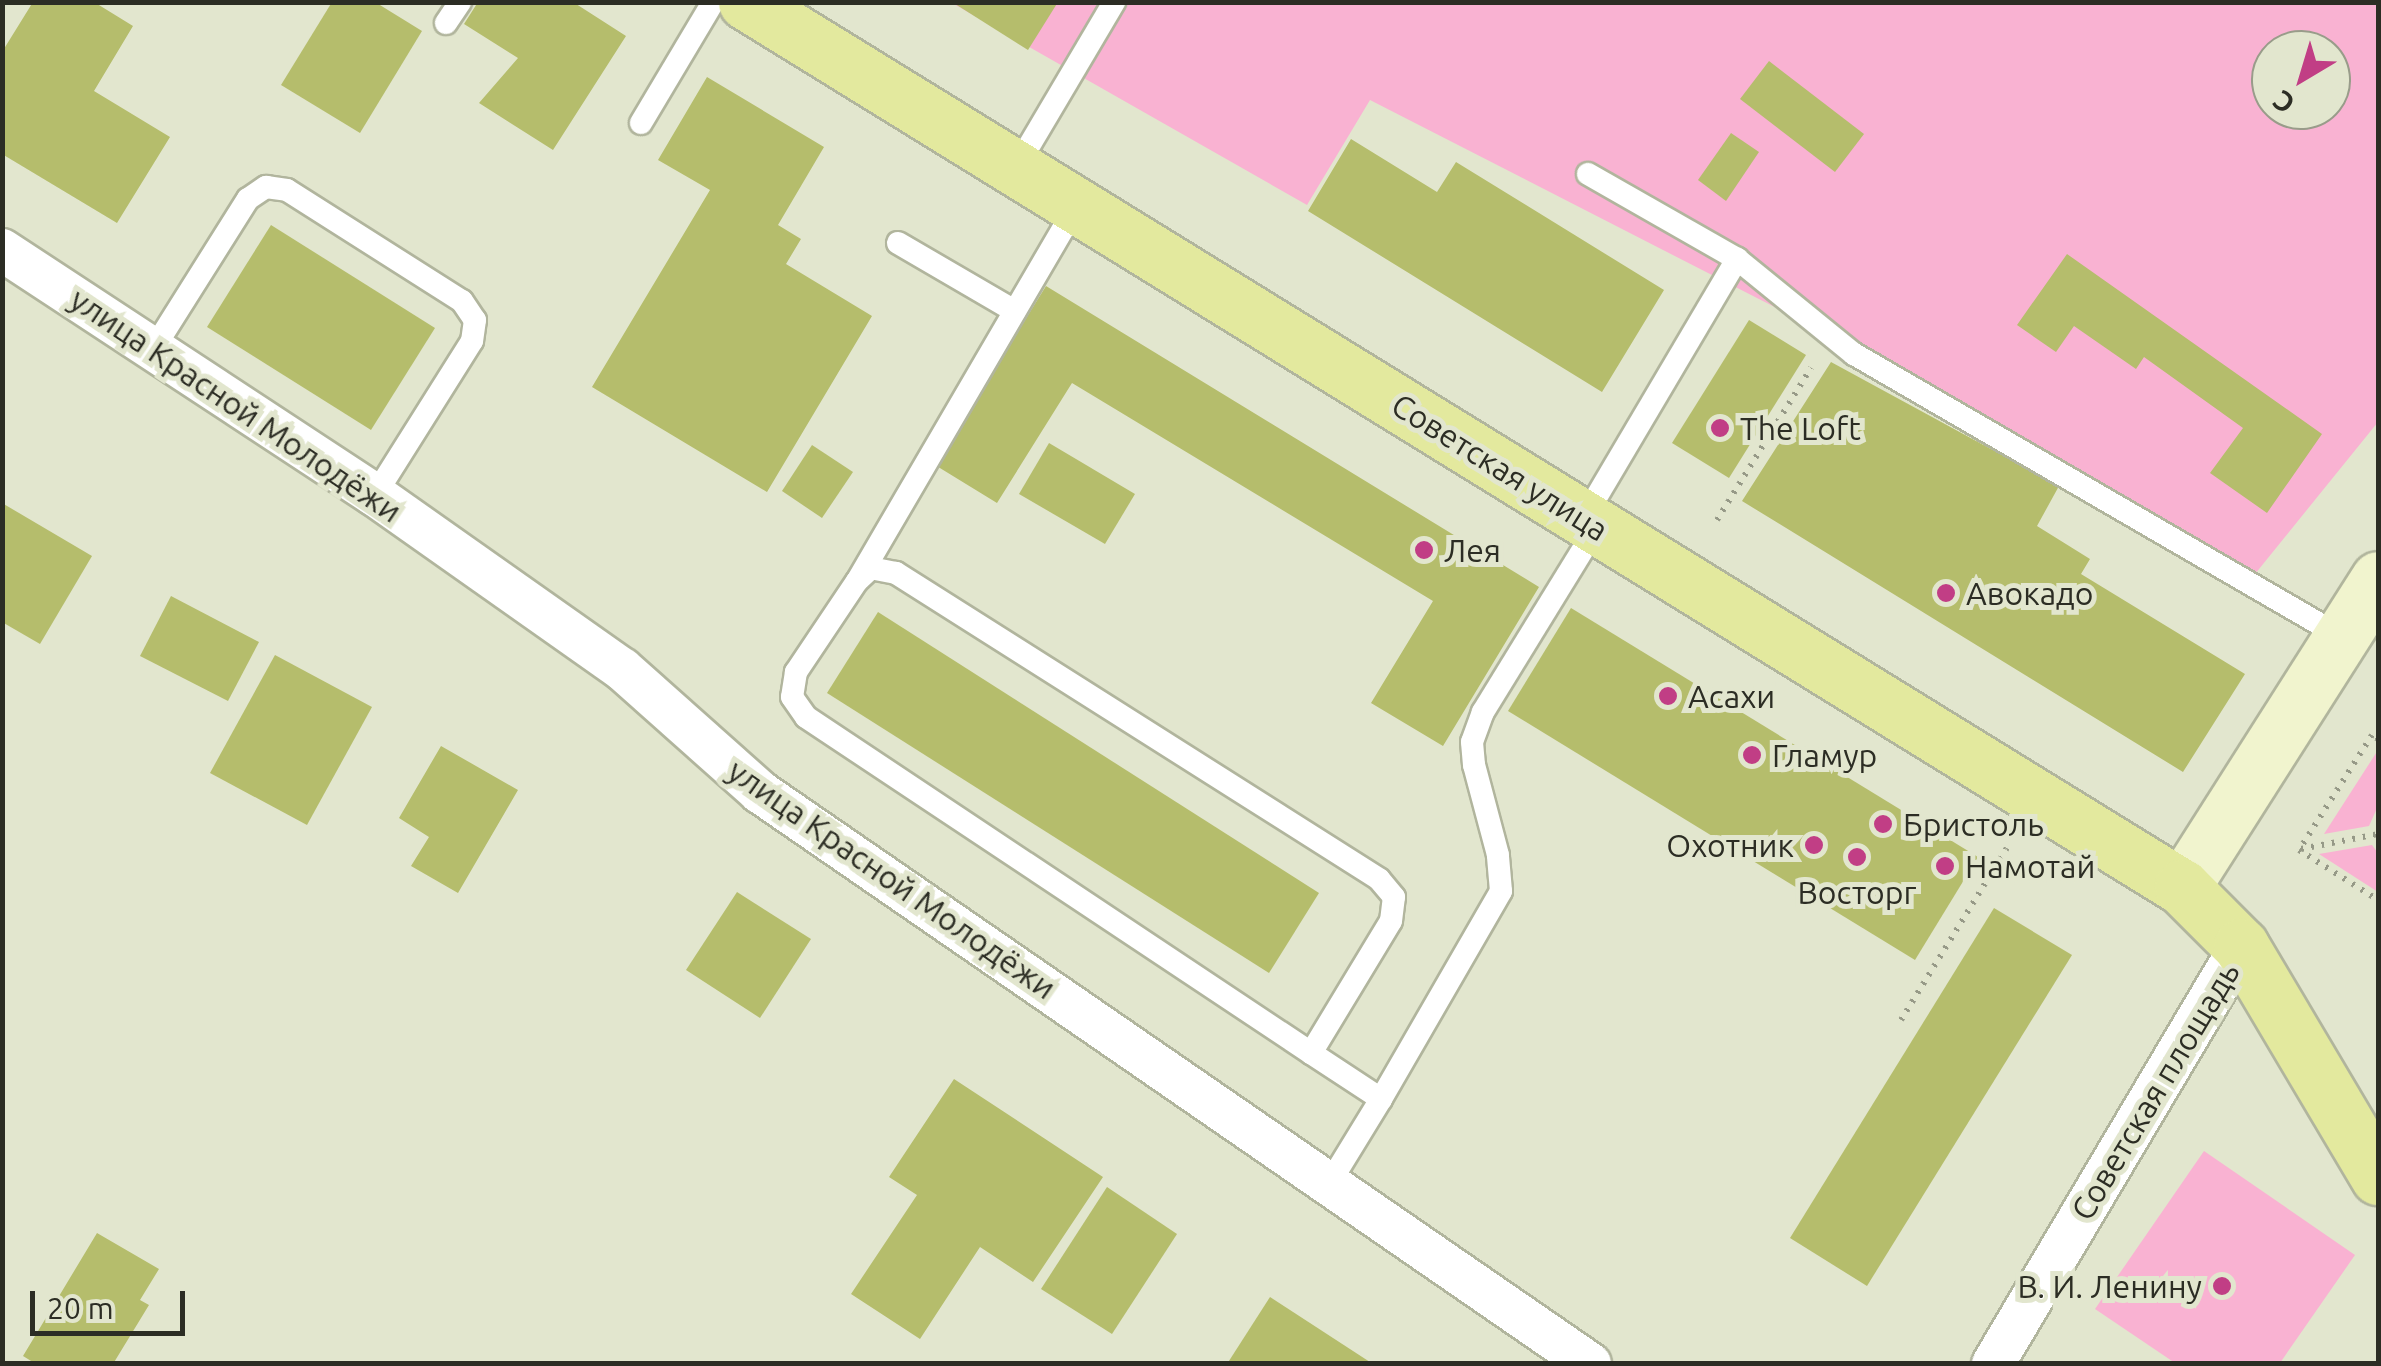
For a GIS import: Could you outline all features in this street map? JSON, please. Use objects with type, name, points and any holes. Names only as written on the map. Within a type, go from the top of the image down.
[{"type":"main road","name":"Советская улица","points":[[746,2],[2182,887],[2241,946]]},
{"type":"main road","name":"Советская площадь","points":[[2241,946],[2378,1177]]},
{"type":"street","name":"улица Красной Молодёжи","points":[[2,250],[375,495],[622,670],[760,792],[1590,1364]]},
{"type":"street","points":[[2182,887],[2378,579]]},
{"type":"street","name":"Советская площадь","points":[[1993,1364],[2241,946]]},
{"type":"lane","points":[[446,23],[460,2]]},
{"type":"lane","points":[[641,122],[713,2]]},
{"type":"lane","points":[[1016,168],[1114,2]]},
{"type":"lane","points":[[1588,174],[1738,260],[1854,354],[2342,637]]},
{"type":"lane","points":[[154,348],[248,199],[266,187],[287,190],[462,301],[475,320],[472,342],[375,495]]},
{"type":"lane","points":[[1076,206],[857,581],[796,672],[792,697],[806,718],[1380,1099]]},
{"type":"lane","points":[[898,243],[1015,311]]},
{"type":"lane","points":[[1329,1184],[1500,891],[1498,856],[1474,766],[1472,742],[1483,712],[1738,260]]},
{"type":"lane","points":[[857,581],[871,568],[896,573],[1379,879],[1394,897],[1391,921],[1311,1053]]},
{"type":"path","points":[[1717,520],[1822,352]]},
{"type":"path","points":[[2299,850],[2372,735],[2378,739]]},
{"type":"path","points":[[2299,850],[2378,834]]},
{"type":"path","points":[[1901,1020],[2007,848]]},
{"type":"path","points":[[2299,850],[2378,900]]},
{"type":"shaded area","points":[[952,3],[2378,3],[2378,422],[2255,574],[2199,547],[1960,402],[1370,100],[1307,205]]},
{"type":"shaded area","points":[[2378,750],[2378,806],[2369,826],[2324,834]]},
{"type":"shaded area","points":[[2372,845],[2378,853],[2378,892],[2319,854]]},
{"type":"shaded area","points":[[2204,1151],[2355,1255],[2280,1363],[2175,1363],[2095,1309]]},
{"type":"building","points":[[33,2],[94,2],[133,26],[94,91],[170,137],[117,223],[2,154],[2,52]]},
{"type":"building","points":[[332,2],[375,2],[422,31],[360,133],[281,85]]},
{"type":"building","points":[[478,2],[573,2],[626,36],[553,150],[479,103],[518,58],[464,24]]},
{"type":"building","points":[[952,2],[1058,2],[1028,50]]},
{"type":"building","points":[[1769,61],[1864,134],[1835,172],[1740,99]]},
{"type":"building","points":[[707,77],[824,147],[778,225],[801,239],[786,264],[872,316],[767,492],[592,387],[710,190],[658,160]]},
{"type":"building","points":[[1731,133],[1759,152],[1726,201],[1698,180]]},
{"type":"building","points":[[1351,139],[1437,192],[1456,162],[1664,290],[1602,392],[1308,211]]},
{"type":"building","points":[[271,225],[435,328],[371,430],[207,327]]},
{"type":"building","points":[[2067,254],[2322,434],[2267,513],[2210,473],[2243,428],[2144,357],[2136,369],[2074,326],[2056,352],[2017,325]]},
{"type":"building","points":[[1046,286],[1539,587],[1443,746],[1371,703],[1433,601],[1072,383],[997,503],[935,465]]},
{"type":"building","points":[[1749,320],[1806,355],[1729,478],[1672,443]]},
{"type":"building","points":[[1831,362],[2059,486],[2037,526],[2090,559],[2081,574],[2245,674],[2183,772],[1742,501]]},
{"type":"building","points":[[1049,443],[1135,494],[1105,544],[1019,494]]},
{"type":"building","points":[[812,445],[853,472],[822,518],[782,491]]},
{"type":"building","points":[[2,503],[92,556],[40,644],[2,622]]},
{"type":"building","points":[[171,596],[259,642],[228,701],[140,656]]},
{"type":"building","points":[[1571,608],[1978,857],[1915,960],[1508,711]]},
{"type":"building","points":[[878,612],[1319,893],[1269,973],[827,693]]},
{"type":"building","points":[[275,655],[372,707],[307,825],[210,773]]},
{"type":"building","points":[[441,746],[518,790],[458,893],[411,866],[429,837],[399,818]]},
{"type":"building","points":[[737,892],[811,939],[760,1018],[686,970]]},
{"type":"building","points":[[1994,908],[2072,955],[1867,1286],[1790,1238]]},
{"type":"building","points":[[954,1079],[1103,1177],[1033,1282],[980,1247],[920,1339],[851,1294],[917,1195],[889,1177]]},
{"type":"building","points":[[1107,1187],[1177,1234],[1112,1334],[1041,1289]]},
{"type":"building","points":[[97,1233],[159,1269],[140,1300],[149,1305],[113,1364],[36,1364],[23,1356]]},
{"type":"building","points":[[1270,1297],[1373,1364],[1227,1364]]},
{"type":"place","name":"The Loft","points":[[1720,428]]},
{"type":"place","name":"Лея","points":[[1424,550]]},
{"type":"place","name":"Авокадо","points":[[1946,593]]},
{"type":"place","name":"Асахи","points":[[1668,696]]},
{"type":"place","name":"Гламур","points":[[1752,755]]},
{"type":"place","name":"Бристоль","points":[[1883,824]]},
{"type":"place","name":"Охотник","points":[[1814,845]]},
{"type":"place","name":"Восторг","points":[[1857,857]]},
{"type":"place","name":"Намотай","points":[[1945,866]]},
{"type":"place","name":"В. И. Ленину","points":[[2222,1286]]}]
